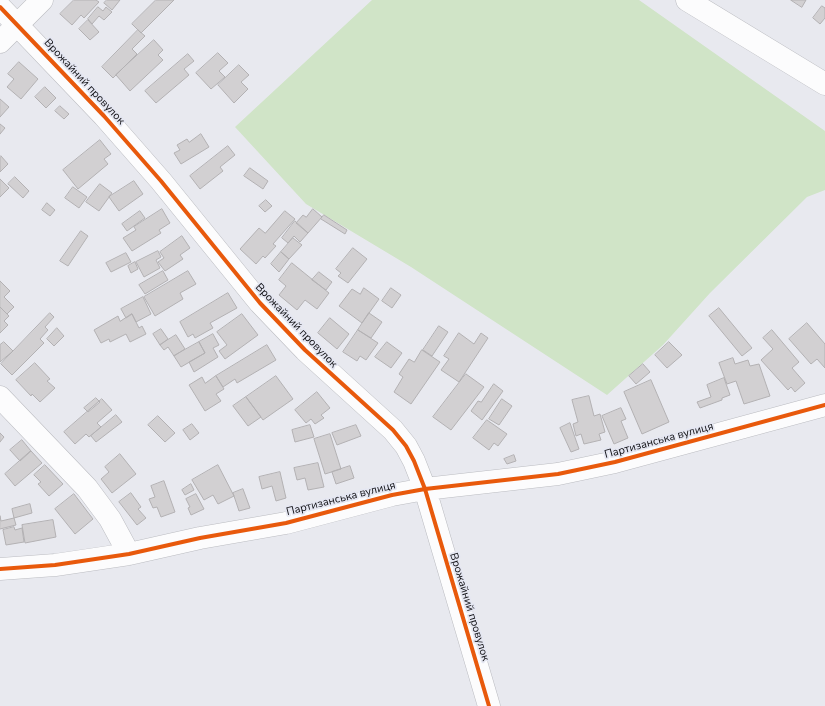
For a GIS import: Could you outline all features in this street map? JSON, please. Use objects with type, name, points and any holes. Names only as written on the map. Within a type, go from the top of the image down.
[{"type":"street","points":[[0,42],[42,0]]},
{"type":"street","points":[[688,0],[825,84]]},
{"type":"street","name":"Врожайний провулок","points":[[0,7],[104,116],[161,181],[260,303],[305,350],[393,430],[406,446],[414,461],[424,489],[489,706]]},
{"type":"street","points":[[0,397],[87,488],[110,519],[129,554]]},
{"type":"street","name":"Партизанська вулиця","points":[[0,568],[55,565],[129,554],[200,538],[286,523],[392,495],[424,489],[558,474],[615,462],[825,405]]},
{"type":"green space","points":[[372,0],[639,0],[825,131],[825,190],[807,197],[710,293],[663,345],[607,395],[411,267],[306,204],[235,127]]},
{"type":"building","points":[[74,0],[96,0],[99,2],[84,18],[81,15],[72,25],[60,14]]},
{"type":"building","points":[[107,0],[120,0],[112,10],[104,3]]},
{"type":"building","points":[[156,0],[174,0],[141,33],[132,24]]},
{"type":"building","points":[[791,0],[806,0],[802,7]]},
{"type":"building","points":[[822,6],[825,8],[825,18],[820,24],[813,18]]},
{"type":"building","points":[[98,7],[103,11],[106,7],[112,12],[104,20],[99,16],[92,24],[88,19]]},
{"type":"building","points":[[88,20],[99,32],[90,40],[79,29]]},
{"type":"building","points":[[138,30],[145,36],[132,49],[137,54],[113,78],[102,67]]},
{"type":"building","points":[[154,40],[163,50],[158,55],[163,60],[130,91],[116,75]]},
{"type":"building","points":[[218,53],[228,63],[219,71],[225,77],[211,89],[196,73]]},
{"type":"building","points":[[188,54],[194,61],[184,69],[189,75],[156,103],[145,91]]},
{"type":"building","points":[[19,62],[38,79],[21,99],[7,87],[14,79],[8,74]]},
{"type":"building","points":[[239,65],[249,75],[241,82],[248,89],[234,103],[218,85]]},
{"type":"building","points":[[45,87],[56,98],[46,108],[35,97]]},
{"type":"building","points":[[0,99],[9,107],[0,117]]},
{"type":"building","points":[[60,106],[69,114],[64,119],[55,111]]},
{"type":"building","points":[[0,124],[5,128],[0,134]]},
{"type":"building","points":[[201,134],[209,147],[181,164],[174,153],[180,150],[177,145],[187,139],[189,142]]},
{"type":"building","points":[[100,140],[111,154],[104,159],[108,164],[78,189],[63,170]]},
{"type":"building","points":[[228,146],[235,155],[220,167],[223,171],[200,189],[190,176]]},
{"type":"building","points":[[1,156],[8,164],[0,172],[0,157]]},
{"type":"building","points":[[250,168],[268,181],[263,189],[244,176]]},
{"type":"building","points":[[15,177],[29,191],[23,198],[8,184]]},
{"type":"building","points":[[0,179],[9,188],[0,197]]},
{"type":"building","points":[[134,181],[143,194],[119,211],[109,197]]},
{"type":"building","points":[[100,184],[112,193],[99,211],[86,202]]},
{"type":"building","points":[[73,187],[87,197],[79,208],[65,198]]},
{"type":"building","points":[[266,200],[272,206],[265,212],[259,206]]},
{"type":"building","points":[[47,203],[55,210],[50,216],[42,210]]},
{"type":"building","points":[[162,209],[170,223],[159,230],[161,233],[132,251],[123,238],[136,230],[134,227]]},
{"type":"building","points":[[313,209],[322,217],[308,233],[296,223],[303,215],[306,217]]},
{"type":"building","points":[[140,211],[145,218],[127,231],[122,224]]},
{"type":"building","points":[[285,211],[295,219],[273,244],[276,246],[265,258],[263,256],[256,264],[240,249],[259,228],[265,233]]},
{"type":"building","points":[[324,215],[347,230],[345,234],[321,219]]},
{"type":"building","points":[[295,221],[308,233],[300,242],[294,236],[288,243],[282,238]]},
{"type":"building","points":[[81,231],[88,236],[68,266],[60,261]]},
{"type":"building","points":[[182,236],[190,248],[180,255],[183,259],[165,271],[158,262],[164,258],[160,252]]},
{"type":"building","points":[[293,238],[302,245],[289,259],[281,252]]},
{"type":"building","points":[[353,248],[367,259],[348,283],[338,276],[341,273],[336,269]]},
{"type":"building","points":[[158,251],[161,257],[156,260],[160,268],[144,277],[136,262]]},
{"type":"building","points":[[281,252],[289,259],[279,272],[271,264]]},
{"type":"building","points":[[126,253],[131,262],[111,272],[106,263]]},
{"type":"building","points":[[135,262],[138,269],[131,273],[128,266]]},
{"type":"building","points":[[292,263],[329,293],[317,309],[305,300],[297,310],[279,295],[286,286],[279,280]]},
{"type":"building","points":[[163,271],[168,280],[145,294],[139,285]]},
{"type":"building","points":[[188,271],[196,284],[180,293],[183,299],[155,316],[144,297]]},
{"type":"building","points":[[319,272],[332,282],[326,290],[312,280]]},
{"type":"building","points":[[0,281],[10,291],[4,297],[14,307],[7,314],[0,307]]},
{"type":"building","points":[[364,288],[379,299],[362,323],[339,306],[352,289],[360,294]]},
{"type":"building","points":[[391,288],[401,295],[392,308],[382,301]]},
{"type":"building","points":[[228,293],[237,308],[210,323],[213,328],[195,338],[193,334],[188,337],[180,322]]},
{"type":"building","points":[[143,297],[151,314],[136,322],[132,314],[126,318],[121,309]]},
{"type":"building","points":[[0,307],[9,316],[4,321],[8,325],[0,333]]},
{"type":"building","points":[[719,308],[752,348],[742,356],[709,316]]},
{"type":"building","points":[[50,313],[54,317],[45,327],[48,330],[40,339],[44,343],[12,375],[1,364]]},
{"type":"building","points":[[369,313],[382,322],[371,338],[358,330]]},
{"type":"building","points":[[132,314],[139,328],[142,326],[146,334],[130,342],[126,334],[110,342],[109,339],[101,343],[94,330],[118,316],[120,321]]},
{"type":"building","points":[[242,314],[258,335],[225,359],[219,351],[227,345],[217,332]]},
{"type":"building","points":[[330,318],[349,334],[337,349],[318,333]]},
{"type":"building","points":[[807,323],[825,344],[825,368],[817,359],[811,364],[789,339]]},
{"type":"building","points":[[439,326],[448,332],[432,356],[423,350]]},
{"type":"building","points":[[57,328],[64,336],[54,346],[47,339]]},
{"type":"building","points":[[161,329],[168,339],[160,345],[153,334]]},
{"type":"building","points":[[358,330],[378,343],[366,360],[360,356],[357,361],[343,352]]},
{"type":"building","points":[[772,330],[799,362],[792,368],[805,383],[795,392],[791,387],[788,390],[761,360],[773,349],[763,338]]},
{"type":"building","points":[[459,333],[474,344],[481,333],[488,338],[459,382],[441,370],[449,359],[444,356]]},
{"type":"building","points":[[213,334],[219,345],[213,348],[218,357],[194,372],[189,362],[205,353],[199,342]]},
{"type":"building","points":[[176,335],[185,349],[174,356],[168,347],[164,350],[160,345]]},
{"type":"building","points":[[4,342],[13,351],[0,362],[0,345]]},
{"type":"building","points":[[199,342],[205,353],[181,367],[174,356]]},
{"type":"building","points":[[387,342],[402,353],[391,368],[375,357]]},
{"type":"building","points":[[669,342],[682,355],[667,368],[655,355]]},
{"type":"building","points":[[267,345],[276,360],[237,383],[235,379],[223,387],[216,376]]},
{"type":"building","points":[[422,350],[440,362],[411,404],[394,392],[403,377],[399,374],[409,359],[414,362]]},
{"type":"building","points":[[733,358],[735,364],[748,360],[750,366],[759,364],[770,396],[744,404],[736,381],[727,384],[719,363]]},
{"type":"building","points":[[35,363],[50,379],[47,381],[55,388],[40,402],[32,394],[31,396],[16,380]]},
{"type":"building","points":[[643,364],[650,372],[636,384],[629,376]]},
{"type":"building","points":[[466,374],[484,387],[451,430],[433,417]]},
{"type":"building","points":[[216,376],[224,389],[216,394],[221,401],[205,411],[189,385],[202,377],[205,383]]},
{"type":"building","points":[[276,376],[293,399],[263,420],[246,397]]},
{"type":"building","points":[[724,378],[730,395],[722,398],[722,400],[700,408],[697,402],[711,397],[707,385]]},
{"type":"building","points":[[651,380],[669,422],[642,434],[624,392]]},
{"type":"building","points":[[494,384],[503,391],[482,420],[471,411],[478,401],[481,402]]},
{"type":"building","points":[[317,392],[330,408],[321,415],[324,418],[315,424],[311,419],[306,423],[295,410]]},
{"type":"building","points":[[589,396],[594,416],[600,414],[605,432],[599,434],[601,440],[584,444],[581,434],[576,436],[573,424],[578,422],[572,400]]},
{"type":"building","points":[[246,397],[261,417],[248,426],[233,406]]},
{"type":"building","points":[[96,398],[100,402],[88,412],[84,408]]},
{"type":"building","points":[[102,399],[112,410],[97,423],[101,427],[89,437],[86,434],[75,444],[64,432]]},
{"type":"building","points":[[502,399],[512,406],[499,425],[489,419]]},
{"type":"building","points":[[621,408],[626,419],[621,421],[628,438],[614,444],[602,416]]},
{"type":"building","points":[[116,415],[122,422],[96,442],[91,436]]},
{"type":"building","points":[[158,416],[175,433],[165,442],[148,425]]},
{"type":"building","points":[[487,420],[507,434],[498,446],[494,443],[489,450],[473,438]]},
{"type":"building","points":[[570,423],[579,449],[571,452],[560,428]]},
{"type":"building","points":[[192,424],[199,433],[190,440],[183,430]]},
{"type":"building","points":[[310,425],[314,437],[295,442],[292,430]]},
{"type":"building","points":[[356,425],[361,436],[337,445],[332,433]]},
{"type":"building","points":[[0,433],[4,437],[0,442]]},
{"type":"building","points":[[330,434],[341,469],[325,474],[314,439]]},
{"type":"building","points":[[22,440],[31,451],[20,461],[10,450]]},
{"type":"building","points":[[31,451],[42,463],[15,486],[5,474]]},
{"type":"building","points":[[120,454],[136,474],[112,493],[101,479],[109,472],[105,467]]},
{"type":"building","points":[[514,455],[516,461],[507,464],[504,459]]},
{"type":"building","points":[[318,463],[324,487],[308,490],[305,478],[297,480],[294,468]]},
{"type":"building","points":[[45,465],[63,484],[49,496],[38,484],[41,482],[34,475]]},
{"type":"building","points":[[218,465],[234,496],[218,504],[213,495],[204,500],[192,480]]},
{"type":"building","points":[[350,466],[354,478],[336,484],[332,472]]},
{"type":"building","points":[[280,472],[286,498],[276,501],[272,486],[262,489],[259,477]]},
{"type":"building","points":[[164,481],[175,512],[161,517],[157,507],[153,508],[149,499],[155,497],[151,486]]},
{"type":"building","points":[[191,484],[194,490],[185,495],[182,490]]},
{"type":"building","points":[[243,489],[250,508],[239,511],[233,493]]},
{"type":"building","points":[[131,493],[141,507],[138,509],[146,518],[137,525],[119,502]]},
{"type":"building","points":[[74,494],[93,519],[75,534],[55,509]]},
{"type":"building","points":[[196,494],[204,509],[191,515],[188,508],[190,507],[186,499]]},
{"type":"building","points":[[30,504],[32,513],[14,518],[12,509]]},
{"type":"building","points":[[0,516],[1,521],[14,518],[16,525],[0,529]]},
{"type":"building","points":[[53,520],[56,537],[25,543],[22,525]]},
{"type":"building","points":[[14,527],[15,530],[22,528],[24,542],[6,545],[3,530]]},
{"type":"cycle path","points":[[0,7],[104,116],[161,181],[260,303],[305,350],[393,430],[406,446],[414,461],[425,489],[489,706]]},
{"type":"cycle path","points":[[0,569],[55,565],[129,554],[200,538],[286,523],[392,495],[425,489],[558,474],[615,462],[825,405]]}]
